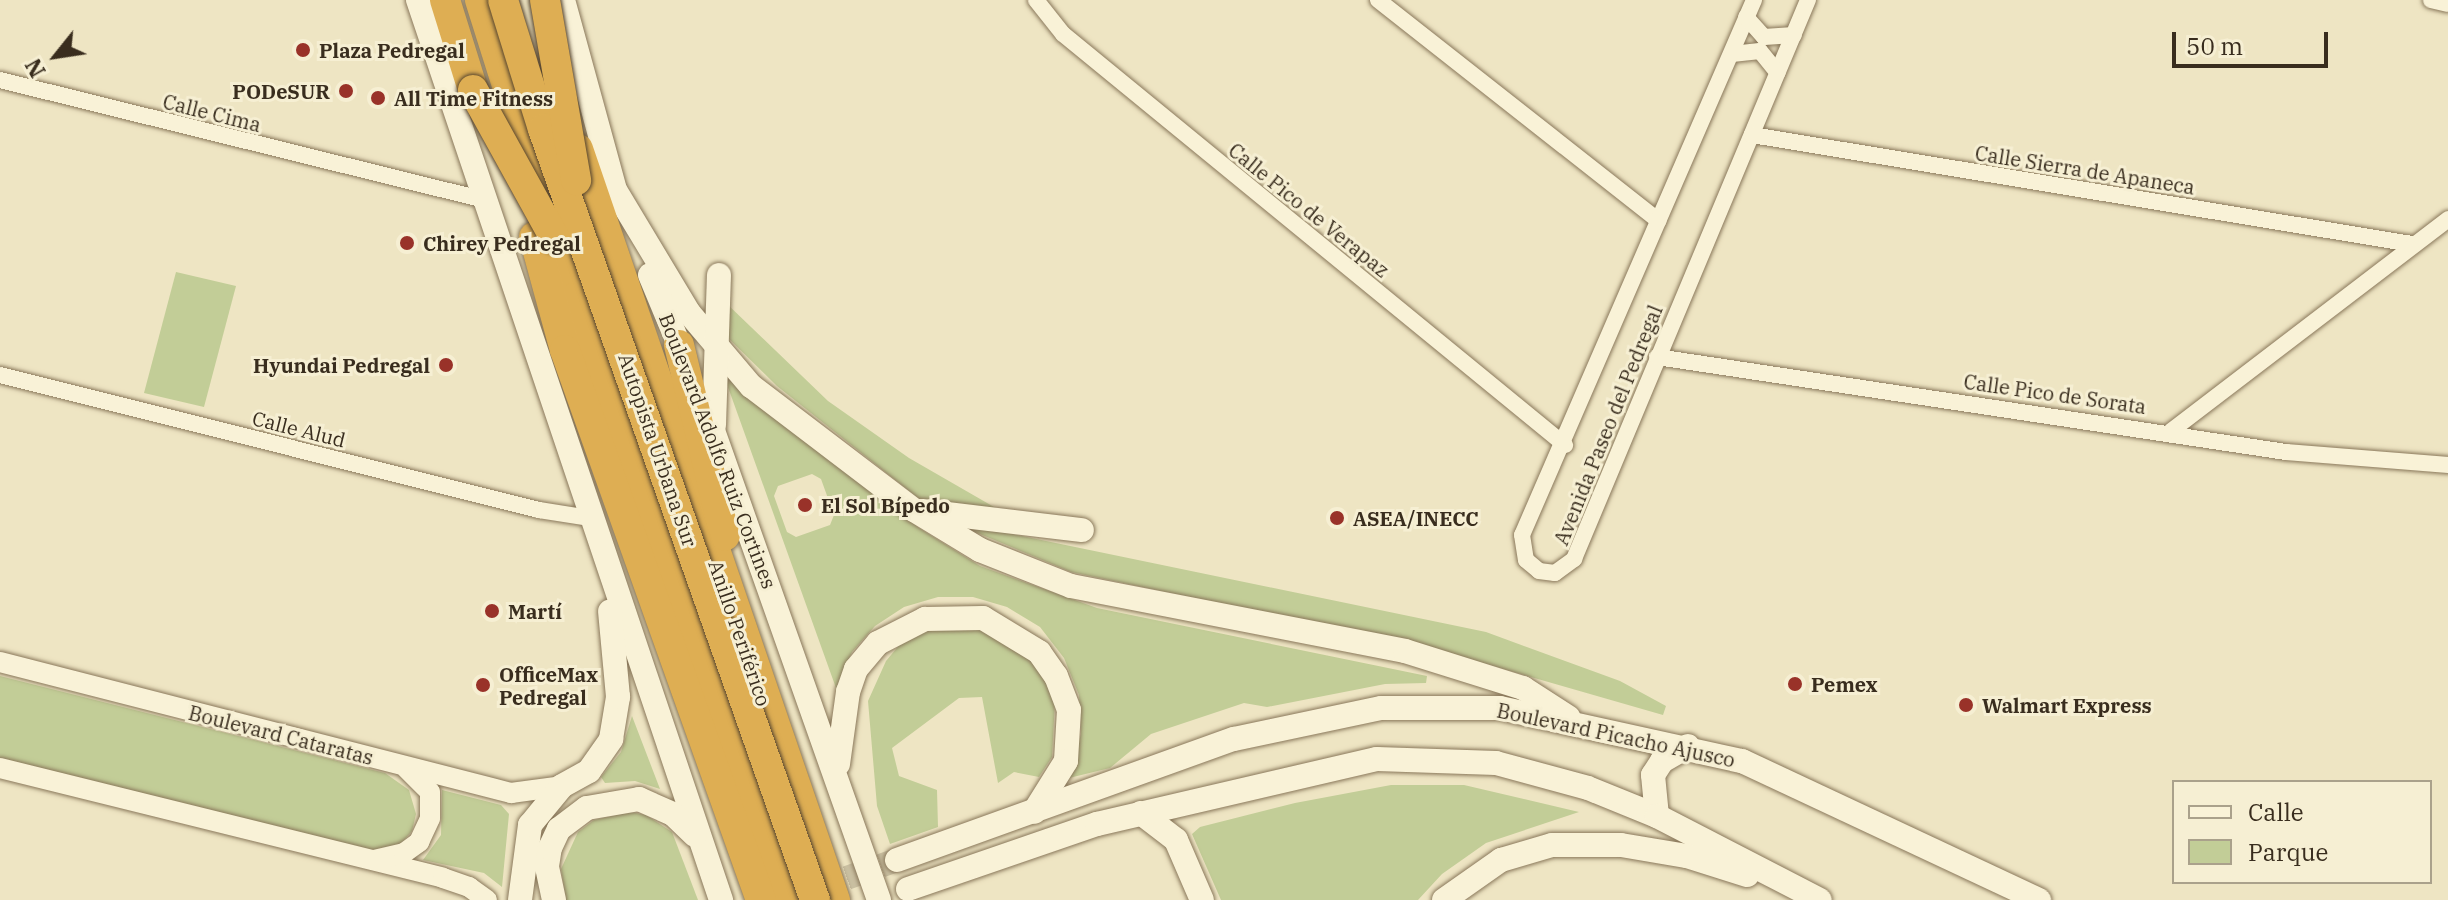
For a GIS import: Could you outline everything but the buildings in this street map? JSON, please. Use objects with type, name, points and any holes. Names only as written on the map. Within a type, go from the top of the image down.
[{"type":"highway","points":[[445,0],[473,90],[554,237]]},
{"type":"highway","points":[[470,0],[565,350],[761,900]]},
{"type":"highway","name":"Autopista Urbana Sur","points":[[480,0],[554,237],[784,900]]},
{"type":"highway","name":"Autopista Urbana Sur","points":[[503,0],[815,900]]},
{"type":"highway","name":"Anillo Periférico","points":[[530,0],[767,713],[835,900]]},
{"type":"highway","points":[[545,0],[590,257]]},
{"type":"highway","points":[[679,345],[767,713]]},
{"type":"main road","points":[[418,0],[696,837],[721,900]]},
{"type":"main road","name":"Boulevard Adolfo Ruiz Cortines","points":[[563,0],[612,185],[714,428],[879,900]]},
{"type":"main road","points":[[612,185],[672,289],[716,348],[775,406],[914,510],[980,550],[1071,586],[1405,651],[1523,688],[1581,724]]},
{"type":"main road","points":[[714,428],[719,275]]},
{"type":"main road","points":[[914,510],[1082,530]]},
{"type":"main road","points":[[520,900],[525,836],[535,815],[562,786],[599,761],[614,727],[617,669],[606,569]]},
{"type":"main road","points":[[840,786],[841,716],[866,655],[910,624],[941,616],[969,616],[999,625],[1027,642],[1048,664],[1064,693],[1071,728],[1066,761],[1046,799],[1031,814]]},
{"type":"main road","name":"Boulevard Picacho Ajusco","points":[[897,860],[1234,739],[1381,708],[1500,708],[1688,746],[1757,767],[2039,900]]},
{"type":"main road","points":[[1657,816],[1653,775],[1662,761],[1688,746]]},
{"type":"main road","points":[[908,889],[1141,813],[1377,759],[1496,763],[1588,788],[1657,816],[1814,897]]},
{"type":"main road","points":[[554,900],[547,866],[550,848],[559,829],[587,808],[639,799],[673,814],[696,837]]},
{"type":"main road","points":[[1141,813],[1176,840],[1202,900]]},
{"type":"main road","points":[[1444,900],[1501,860],[1552,845],[1621,845],[1687,856],[1814,897]]},
{"type":"street","name":"Calle Pico de Verapaz","points":[[1036,0],[1063,34],[1565,445]]},
{"type":"street","points":[[1378,0],[1659,221]]},
{"type":"street","name":"Avenida Paseo del Pedregal","points":[[1754,0],[1521,544],[1532,567],[1547,573],[1562,570],[1574,559],[1808,0]]},
{"type":"street","points":[[2431,0],[2448,4]]},
{"type":"street","points":[[1746,17],[1764,37],[1794,35]]},
{"type":"street","points":[[1732,54],[1760,51],[1778,73]]},
{"type":"street","name":"Calle Cima","points":[[0,80],[414,186],[484,200]]},
{"type":"street","name":"Calle Sierra de Apaneca","points":[[1752,135],[2412,244]]},
{"type":"street","points":[[2171,431],[2448,219]]},
{"type":"street","name":"Calle Pico de Sorata","points":[[1657,357],[2171,431],[2286,452],[2448,465]]},
{"type":"street","name":"Calle Alud","points":[[0,375],[539,510],[590,518]]},
{"type":"street","name":"Boulevard Cataratas","points":[[0,662],[511,793],[562,786]]},
{"type":"street","points":[[370,861],[404,853],[419,842],[430,818],[430,792],[416,772],[394,763]]},
{"type":"street","points":[[0,768],[469,887],[487,900]]},
{"type":"green space","points":[[176,272],[236,286],[204,407],[144,393]]},
{"type":"green space","points":[[725,302],[828,401],[909,458],[1001,511],[923,502],[777,386],[721,331]]},
{"type":"green space","points":[[726,367],[775,414],[919,528],[980,566],[1097,608],[1427,676],[1426,683],[1385,684],[1267,707],[1244,703],[1151,734],[1110,768],[1069,778],[1081,734],[1079,695],[1064,658],[1040,627],[1007,607],[973,597],[938,597],[904,607],[875,626],[852,652],[836,688],[724,376]],"holes":[[[812,474],[821,479],[834,515],[830,525],[796,537],[787,532],[774,496],[778,486]]]},
{"type":"green space","points":[[949,521],[1486,632],[1620,681],[1666,706],[1663,715],[1427,647],[1071,572]]},
{"type":"green space","points":[[973,625],[1011,638],[1046,676],[1055,701],[1052,757],[1039,777],[1014,772],[998,783],[982,697],[959,698],[892,748],[899,776],[937,790],[938,827],[890,844],[877,806],[868,701],[886,661],[901,643],[921,632]]},
{"type":"green space","points":[[0,676],[385,773],[409,790],[416,814],[412,831],[399,846],[375,851],[0,759]]},
{"type":"green space","points":[[632,716],[660,789],[635,781],[605,783],[601,777],[621,752]]},
{"type":"green space","points":[[1391,785],[1464,785],[1579,812],[1486,843],[1442,874],[1418,900],[1221,900],[1192,834],[1200,827],[1295,803]]},
{"type":"green space","points":[[442,790],[501,805],[509,814],[502,887],[484,873],[423,860],[441,835]]},
{"type":"green space","points":[[630,812],[646,815],[672,832],[698,900],[566,900],[561,869],[578,832],[594,820]]},
{"type":"tunnel","points":[[813,890],[897,860]]},
{"type":"place","name":"Plaza Pedregal","points":[[303,50]]},
{"type":"place","name":"PODeSUR","points":[[346,91]]},
{"type":"place","name":"All Time Fitness","points":[[378,98]]},
{"type":"place","name":"Chirey Pedregal","points":[[407,243]]},
{"type":"place","name":"Hyundai Pedregal","points":[[446,365]]},
{"type":"place","name":"El Sol Bípedo","points":[[805,505]]},
{"type":"place","name":"ASEA/INECC","points":[[1337,518]]},
{"type":"place","name":"Martí","points":[[492,611]]},
{"type":"place","name":"Pemex","points":[[1795,684]]},
{"type":"place","name":"OfficeMax Pedregal","points":[[483,685]]},
{"type":"place","name":"Walmart Express","points":[[1966,705]]}]
